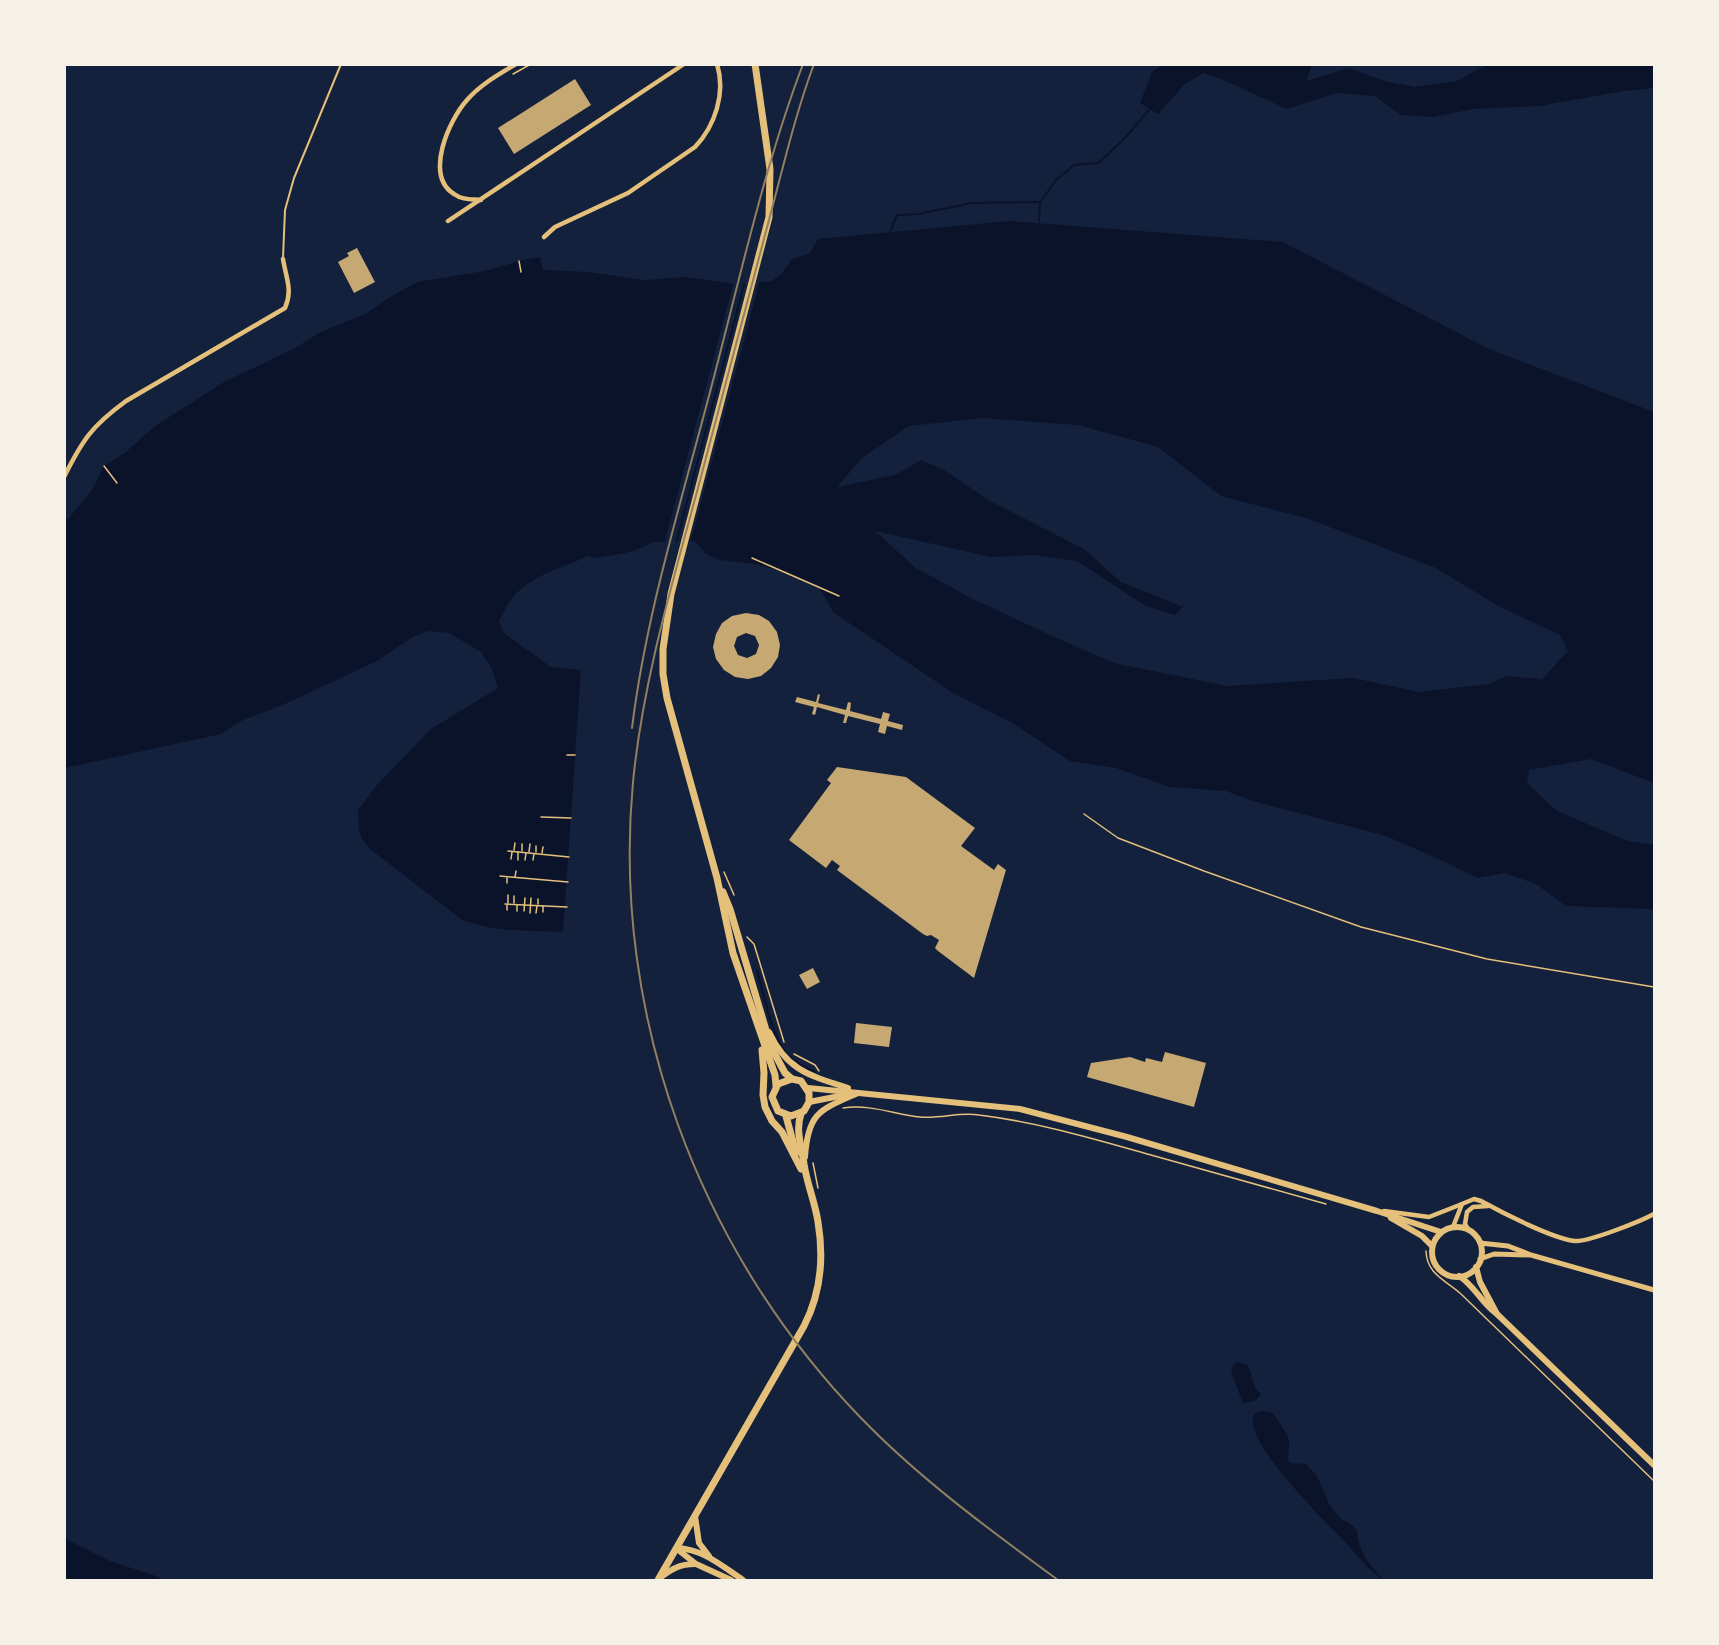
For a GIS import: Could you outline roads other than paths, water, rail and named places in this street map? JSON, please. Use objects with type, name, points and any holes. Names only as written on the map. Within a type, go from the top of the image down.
[{"type":"main road","points":[[755,64],[768,155],[770,196],[766,230],[669,601],[663,662],[670,711],[717,878],[733,953],[775,1075],[776,1086]]},
{"type":"main road","points":[[717,878],[730,909],[771,1047],[778,1064],[792,1079]]},
{"type":"main road","points":[[762,1018],[778,1050],[797,1069],[860,1092]]},
{"type":"main road","points":[[761,1038],[765,1107],[802,1166]]},
{"type":"main road","points":[[801,1114],[786,1116],[778,1111],[773,1102],[773,1092],[782,1081],[792,1079],[801,1081],[808,1088],[1020,1109],[1127,1137],[1377,1210],[1441,1232]]},
{"type":"main road","points":[[802,1166],[798,1121],[809,1102],[808,1088]]},
{"type":"main road","points":[[802,1166],[806,1138],[817,1116],[828,1107],[860,1092]]},
{"type":"main road","points":[[809,1102],[860,1092]]},
{"type":"main road","points":[[659,1579],[776,1376],[812,1308],[822,1270],[818,1220],[786,1116]]},
{"type":"main road","points":[[1377,1210],[1422,1236],[1432,1246]]},
{"type":"main road","points":[[1453,1227],[1468,1229],[1480,1243],[1480,1258],[1476,1267],[1466,1275],[1447,1275],[1437,1267],[1432,1255],[1432,1246],[1441,1232],[1453,1227]]},
{"type":"main road","points":[[1476,1267],[1480,1282],[1497,1314]]},
{"type":"main road","points":[[1460,1276],[1489,1309],[1497,1314],[1654,1465]]},
{"type":"main road","points":[[695,1516],[699,1543],[712,1558]]},
{"type":"main road","points":[[677,1548],[695,1550],[712,1558],[743,1581]]},
{"type":"main road","points":[[677,1548],[696,1564],[731,1581]]},
{"type":"main road","points":[[659,1579],[673,1568],[684,1564],[696,1564]]},
{"type":"street","points":[[482,200],[463,199],[453,194],[444,185],[439,174],[439,162],[453,120],[466,101],[484,83],[516,64]]},
{"type":"street","points":[[448,221],[684,64]]},
{"type":"street","points":[[544,237],[555,227],[628,193],[695,147],[714,120],[721,77],[717,64]]},
{"type":"street","points":[[64,477],[86,436],[102,418],[126,401],[285,308],[290,297],[290,285],[283,259]]},
{"type":"street","points":[[1377,1210],[1428,1217],[1473,1200],[1481,1200],[1560,1238],[1577,1242],[1637,1223],[1654,1214]]},
{"type":"street","points":[[1453,1227],[1462,1204]]},
{"type":"street","points":[[1468,1229],[1465,1224],[1467,1212],[1473,1207],[1491,1206]]},
{"type":"street","points":[[1480,1243],[1508,1246],[1531,1255],[1654,1290]]},
{"type":"street","points":[[1480,1258],[1494,1254],[1531,1255]]},
{"type":"lane","points":[[283,259],[282,237],[288,199],[301,159],[341,64]]},
{"type":"water","points":[[1654,64],[1654,88],[1539,106],[1473,109],[1433,117],[1401,115],[1375,96],[1336,93],[1287,109],[1204,73],[1185,84],[1158,114],[1140,103],[1152,72],[1162,65],[1312,65],[1306,81],[1349,68],[1384,81],[1415,87],[1457,81],[1486,65]]},
{"type":"water","points":[[1009,221],[1283,242],[1489,349],[1654,412],[1654,783],[1591,759],[1529,770],[1527,783],[1557,811],[1628,841],[1654,845],[1654,909],[1566,906],[1536,884],[1505,873],[1477,878],[1386,836],[1253,801],[1226,791],[1170,787],[1116,768],[1070,761],[1012,723],[953,693],[833,612],[819,587],[787,572],[754,564],[720,560],[706,554],[696,542],[690,541],[654,542],[634,551],[620,554],[596,558],[588,556],[549,572],[522,588],[514,596],[499,621],[504,633],[551,667],[581,670],[563,932],[498,929],[461,919],[370,849],[362,839],[359,831],[358,810],[377,785],[431,729],[498,688],[492,669],[481,652],[449,633],[429,631],[413,637],[377,661],[287,703],[241,721],[221,734],[65,768],[64,520],[69,518],[92,490],[104,466],[126,452],[155,426],[224,382],[295,348],[319,333],[367,313],[417,282],[485,271],[540,257],[543,270],[588,272],[645,280],[686,277],[735,284],[757,283],[772,281],[782,273],[792,259],[809,254],[818,239]],"holes":[[[982,418],[1078,425],[1158,447],[1221,496],[1309,519],[1436,568],[1498,606],[1560,635],[1568,651],[1542,679],[1507,676],[1489,684],[1419,692],[1353,678],[1227,686],[1114,663],[973,599],[916,568],[875,531],[991,557],[1034,555],[1077,561],[1146,606],[1175,615],[1183,607],[1121,582],[1084,549],[990,501],[944,470],[921,460],[895,475],[837,487],[862,458],[909,426]]]},
{"type":"water","points":[[1237,1362],[1249,1367],[1255,1388],[1261,1394],[1255,1401],[1243,1403],[1231,1372],[1233,1365]]},
{"type":"water","points":[[1261,1411],[1273,1413],[1288,1436],[1290,1463],[1306,1464],[1317,1476],[1330,1506],[1342,1520],[1357,1530],[1359,1544],[1366,1558],[1385,1580],[1374,1573],[1304,1500],[1271,1460],[1259,1441],[1253,1425],[1255,1413]]},
{"type":"water","points":[[64,1538],[110,1561],[165,1580],[65,1580]]},
{"type":"waterway","points":[[1039,222],[1040,202],[1057,179],[1074,165],[1098,163],[1123,140],[1150,109]]},
{"type":"waterway","points":[[890,232],[897,215],[918,214],[972,203],[1040,202]]},
{"type":"waterway","points":[[757,970],[772,1025],[781,1046],[793,1060],[815,1072]]},
{"type":"railway","points":[[632,728],[646,643],[665,559],[752,227],[803,64]]},
{"type":"railway","points":[[814,64],[784,161],[664,614],[645,698],[633,782],[630,869],[637,956],[653,1042],[678,1125],[712,1205],[754,1281],[804,1352],[861,1418],[907,1462],[956,1503],[1058,1580]]}]
